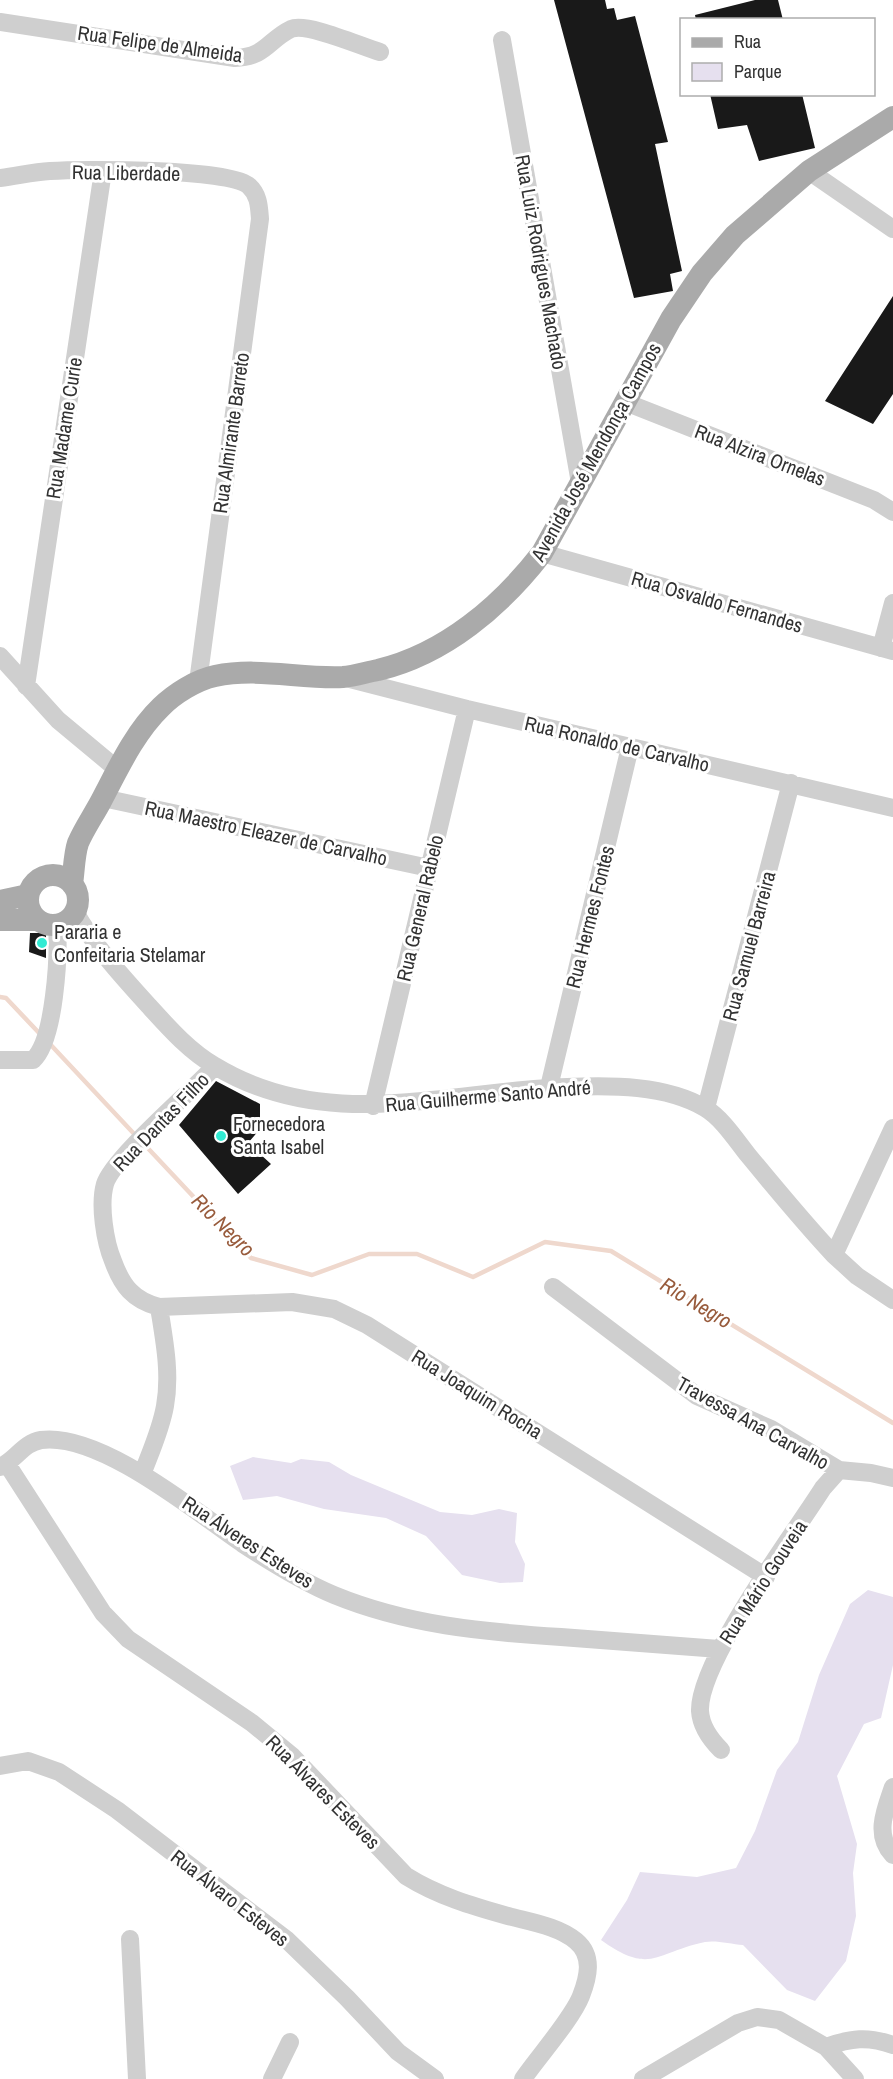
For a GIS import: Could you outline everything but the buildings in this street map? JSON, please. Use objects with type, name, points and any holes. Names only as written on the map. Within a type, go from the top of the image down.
[{"type":"main road","name":"Avenida José Mendonça Campos","points":[[45,876],[78,845],[118,770],[145,727],[161,707],[198,682],[215,676],[249,673],[343,677],[380,669],[419,655],[463,630],[519,584],[542,553],[671,319],[702,273],[735,236],[809,171],[893,117]]},
{"type":"main road","name":"Avenida José Mendonça Campos","points":[[72,884],[78,845]]},
{"type":"main road","points":[[55,875],[72,884],[77,892],[58,920],[28,904],[28,895],[34,883],[45,876],[55,875]]},
{"type":"main road","points":[[0,901],[28,895]]},
{"type":"main road","points":[[0,920],[58,920]]},
{"type":"street","name":"Rua Felipe de Almeida","points":[[0,22],[235,58],[260,53],[292,28],[306,28],[380,52]]},
{"type":"street","name":"Rua Luiz Rodrigues Machado","points":[[502,40],[580,483]]},
{"type":"street","name":"Rua Liberdade","points":[[0,178],[50,171],[103,171],[235,178],[250,186]]},
{"type":"street","name":"Rua Madame Curie","points":[[26,686],[103,171]]},
{"type":"street","points":[[809,171],[893,229]]},
{"type":"street","name":"Rua Almirante Barreto","points":[[198,682],[261,219],[259,201],[250,186]]},
{"type":"street","name":"Rua Alzira Ornelas","points":[[625,402],[874,500],[893,512]]},
{"type":"street","name":"Rua Osvaldo Fernandes","points":[[542,553],[887,650]]},
{"type":"street","points":[[887,650],[893,603]]},
{"type":"street","points":[[0,656],[58,720],[118,770]]},
{"type":"street","name":"Rua Ronaldo de Carvalho","points":[[343,677],[467,709],[893,807]]},
{"type":"street","name":"Rua General Rabelo","points":[[373,1106],[467,709]]},
{"type":"street","name":"Rua Hermes Fontes","points":[[549,1087],[630,747]]},
{"type":"street","name":"Rua Samuel Barreira","points":[[706,1108],[791,783]]},
{"type":"street","name":"Rua Maestro Eleazer de Carvalho","points":[[103,798],[429,868]]},
{"type":"street","points":[[0,1060],[33,1060],[43,1047],[56,980],[58,920]]},
{"type":"street","name":"Rua Guilherme Santo André","points":[[58,920],[92,942],[170,1029],[214,1066],[255,1084],[297,1098],[373,1106],[549,1087],[597,1086],[646,1090],[674,1096],[706,1108],[834,1255],[857,1276],[893,1300]]},
{"type":"street","name":"Rua Dantas Filho","points":[[159,1307],[147,1304],[122,1284],[109,1253],[102,1199],[105,1184],[112,1170],[129,1151],[214,1066]]},
{"type":"street","points":[[834,1255],[893,1128]]},
{"type":"street","name":"Travessa Ana Carvalho","points":[[553,1287],[697,1396],[771,1429],[839,1470]]},
{"type":"street","name":"Rua Joaquim Rocha","points":[[159,1307],[292,1302],[334,1309],[367,1325],[766,1576]]},
{"type":"street","points":[[143,1472],[166,1405],[167,1372],[159,1307]]},
{"type":"street","name":"Rua Álveres Esteves","points":[[3,1465],[24,1447],[38,1440],[53,1439],[82,1446],[143,1472],[275,1565],[332,1595],[372,1609],[449,1628],[719,1649]]},
{"type":"street","name":"Rua Álvares Esteves","points":[[3,1465],[102,1613],[129,1639],[252,1723],[292,1756],[406,1876],[427,1889],[467,1904],[553,1928],[577,1942],[586,1955],[589,1972],[580,1999],[523,2079]]},
{"type":"street","points":[[839,1470],[893,1478]]},
{"type":"street","name":"Rua Mário Gouveia","points":[[721,1750],[702,1725],[700,1709],[706,1683],[719,1649],[823,1488],[839,1470]]},
{"type":"street","name":"Rua Álvaro Esteves","points":[[0,1766],[28,1761],[59,1772],[117,1810],[287,1940],[398,2052],[435,2079]]},
{"type":"street","points":[[893,1787],[885,1809],[882,1831],[886,1847],[893,1855]]},
{"type":"street","points":[[130,1939],[137,2079]]},
{"type":"street","points":[[643,2079],[738,2023],[757,2017],[779,2020],[826,2047],[855,2079]]},
{"type":"street","points":[[826,2047],[853,2038],[875,2039],[893,2045]]},
{"type":"street","points":[[272,2079],[290,2043]]},
{"type":"green space","points":[[253,1457],[291,1463],[301,1459],[329,1462],[351,1475],[440,1512],[472,1515],[499,1509],[517,1513],[515,1542],[525,1564],[523,1582],[500,1583],[462,1575],[426,1536],[386,1518],[324,1509],[277,1496],[243,1500],[230,1466]]},
{"type":"green space","points":[[868,1590],[893,1597],[893,1665],[881,1718],[864,1724],[837,1776],[857,1844],[853,1873],[856,1916],[846,1961],[815,2001],[787,1990],[743,1945],[705,1942],[643,1959],[631,1957],[601,1940],[627,1900],[640,1872],[697,1877],[736,1868],[755,1831],[777,1770],[798,1742],[819,1675],[850,1604]]},
{"type":"waterway","name":"Rio Negro","points":[[0,997],[6,998],[41,1035]]},
{"type":"waterway","name":"Rio Negro","points":[[49,1043],[137,1137]]},
{"type":"waterway","name":"Rio Negro","points":[[143,1143],[251,1258],[312,1275],[369,1254],[417,1254],[473,1277],[545,1242],[611,1251],[893,1423]]},
{"type":"place","name":"Pararia e Confeitaria Stelamar","points":[[42,943]]},
{"type":"place","name":"Fornecedora Santa Isabel","points":[[221,1136]]}]
